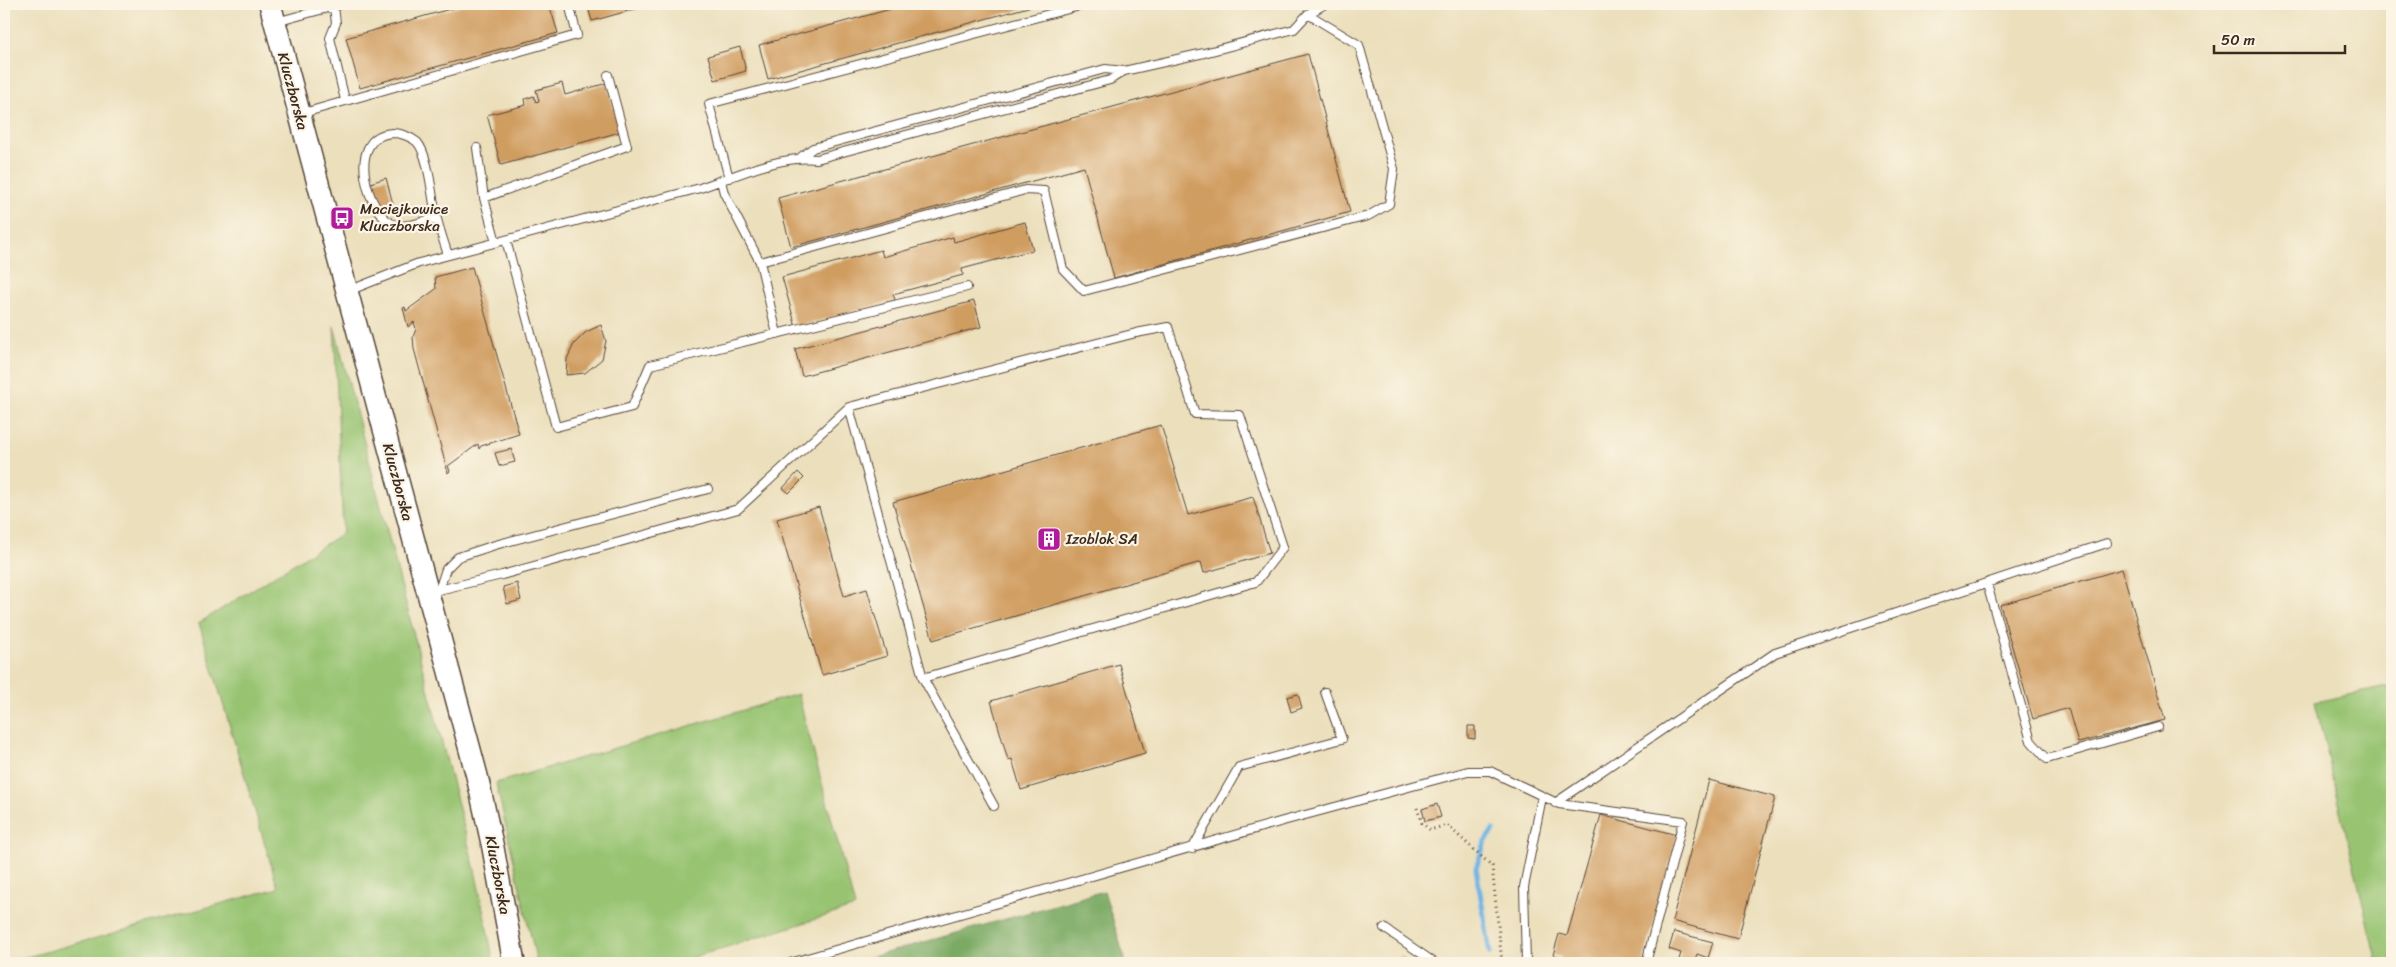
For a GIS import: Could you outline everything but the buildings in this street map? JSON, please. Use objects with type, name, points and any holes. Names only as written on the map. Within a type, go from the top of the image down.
[{"type":"street","name":"Kluczborska","points":[[272,13],[346,292],[433,591],[484,806],[514,963]]},
{"type":"lane","points":[[299,114],[577,35],[569,4]]},
{"type":"lane","points":[[346,292],[419,263],[721,181],[801,157],[813,148],[1096,71],[1105,69],[1124,71],[1204,53],[1294,29],[1308,14],[1325,4]]},
{"type":"lane","points":[[272,13],[338,5],[336,23],[330,38],[345,100]]},
{"type":"lane","points":[[729,178],[709,104],[1076,7]]},
{"type":"lane","points":[[760,262],[1026,190],[1044,191],[1063,269],[1084,291],[1368,216],[1389,204],[1394,169],[1359,45],[1308,14]]},
{"type":"lane","points":[[801,157],[817,159],[1110,80],[1124,71]]},
{"type":"lane","points":[[484,198],[627,146],[608,75]]},
{"type":"lane","points":[[436,217],[408,225],[395,225],[383,219],[376,210],[364,164],[364,154],[376,138],[385,133],[396,133],[406,135],[417,142],[423,153],[436,217],[448,256]]},
{"type":"lane","points":[[478,148],[484,198],[496,242]]},
{"type":"lane","points":[[721,181],[724,192],[760,262],[777,334]]},
{"type":"lane","points":[[506,240],[556,427],[632,407],[650,365],[967,287]]},
{"type":"lane","points":[[433,591],[502,575],[738,509],[849,407],[1136,333],[1168,327],[1195,414],[1240,415],[1283,547],[1256,582],[922,678]]},
{"type":"lane","points":[[849,407],[922,678],[994,806]]},
{"type":"lane","points":[[433,591],[446,569],[458,557],[495,545],[708,489]]},
{"type":"lane","points":[[1556,803],[1775,652],[1987,584],[2107,543]]},
{"type":"lane","points":[[1987,584],[2031,741],[2047,759],[2158,727]]},
{"type":"lane","points":[[1192,849],[1239,767],[1342,740],[1325,692]]},
{"type":"lane","points":[[790,963],[1468,771],[1490,771],[1556,803],[1683,821],[1646,963]]},
{"type":"lane","points":[[1526,963],[1524,888],[1542,797]]},
{"type":"lane","points":[[1384,928],[1435,963]]},
{"type":"path","points":[[1416,808],[1422,823],[1430,830],[1447,824],[1492,866],[1502,963]]},
{"type":"green space","points":[[334,326],[475,870],[494,963],[5,963],[278,888],[199,623],[343,533]]},
{"type":"green space","points":[[2392,686],[2392,963],[2377,963],[2315,702]]},
{"type":"green space","points":[[798,694],[855,907],[675,963],[537,963],[496,783]]},
{"type":"green space","points":[[1104,891],[1126,963],[851,963]]},
{"type":"waterway","points":[[1490,953],[1476,868],[1485,842],[1493,830]]},
{"type":"place","name":"Maciejkowice Kluczborska","points":[[342,218]]},
{"type":"place","name":"Izoblok SA","points":[[1049,539]]}]
